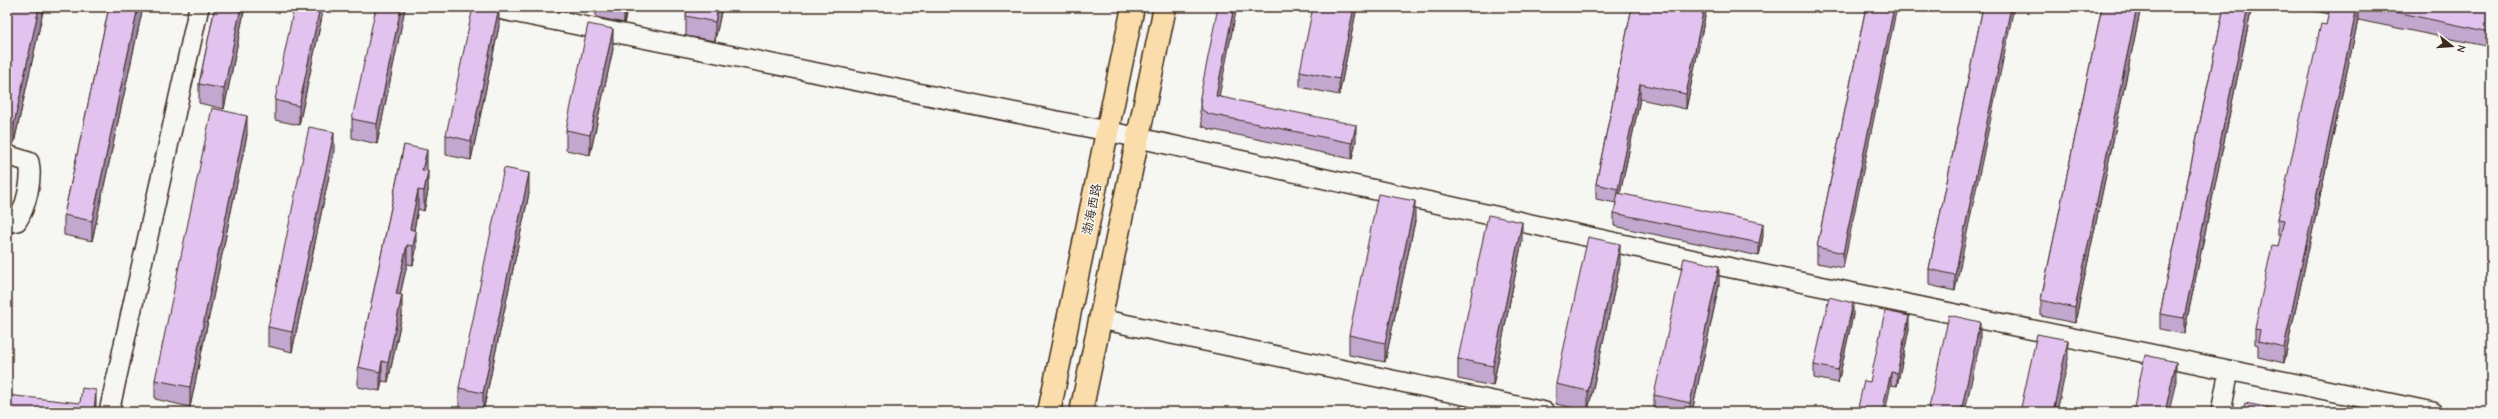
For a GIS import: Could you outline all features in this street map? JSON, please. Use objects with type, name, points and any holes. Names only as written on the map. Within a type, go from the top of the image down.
[{"type":"main road","name":"渤海西路","points":[[1049,412],[1133,7]]},
{"type":"main road","points":[[1081,412],[1165,7]]},
{"type":"street","points":[[109,412],[199,7]]},
{"type":"street","points":[[488,7],[537,12],[1107,131],[1722,266],[2434,412]]},
{"type":"street","points":[[7,155],[29,162],[31,170],[22,214],[17,222],[7,224]]},
{"type":"street","points":[[1100,319],[1545,412]]},
{"type":"street","points":[[2221,412],[2229,370]]},
{"type":"building","points":[[10,7],[39,7],[14,124],[7,122],[7,19]]},
{"type":"building","points":[[109,7],[138,7],[92,221],[64,215]]},
{"type":"building","points":[[215,7],[241,7],[224,89],[199,84]]},
{"type":"building","points":[[294,7],[320,7],[299,106],[275,100]]},
{"type":"building","points":[[376,7],[401,7],[377,124],[352,119]]},
{"type":"building","points":[[473,7],[499,7],[471,141],[446,135]]},
{"type":"building","points":[[688,7],[718,7],[715,22],[686,16]]},
{"type":"building","points":[[1218,7],[1234,7],[1216,96],[1356,125],[1352,143],[1209,114],[1202,110],[1200,97]]},
{"type":"building","points":[[1313,7],[1354,7],[1339,79],[1300,71]]},
{"type":"building","points":[[1632,7],[1704,7],[1686,94],[1640,84],[1618,189],[1596,184]]},
{"type":"building","points":[[1866,7],[1894,7],[1843,253],[1817,247]]},
{"type":"building","points":[[1983,7],[2011,7],[1955,275],[1929,269]]},
{"type":"building","points":[[2102,7],[2137,7],[2075,308],[2041,300]]},
{"type":"building","points":[[2224,7],[2248,7],[2184,318],[2160,314]]},
{"type":"building","points":[[2330,7],[2357,7],[2284,347],[2258,341],[2260,330],[2255,329],[2272,246],[2278,247],[2284,220],[2278,219],[2321,24],[2326,25]]},
{"type":"building","points":[[2371,7],[2491,7],[2491,32]]},
{"type":"building","points":[[588,24],[613,29],[590,135],[566,130]]},
{"type":"building","points":[[212,108],[247,116],[190,387],[155,380]]},
{"type":"building","points":[[309,127],[334,132],[292,332],[268,327]]},
{"type":"building","points":[[404,145],[427,150],[422,170],[428,171],[424,191],[418,190],[410,229],[416,231],[413,246],[407,245],[396,294],[402,295],[388,363],[382,361],[380,372],[358,367]]},
{"type":"building","points":[[504,168],[529,173],[483,393],[459,388]]},
{"type":"building","points":[[1618,193],[1763,223],[1759,243],[1614,213]]},
{"type":"building","points":[[1378,194],[1415,201],[1385,343],[1349,335]]},
{"type":"building","points":[[1488,215],[1522,222],[1493,366],[1458,359]]},
{"type":"building","points":[[1588,237],[1620,244],[1588,391],[1556,384]]},
{"type":"building","points":[[1684,258],[1719,266],[1690,403],[1654,395]]},
{"type":"building","points":[[1829,297],[1853,303],[1838,370],[1814,365]]},
{"type":"building","points":[[1885,311],[1909,316],[1897,373],[1891,372],[1882,412],[1857,412],[1864,381],[1870,382]]},
{"type":"building","points":[[1949,315],[1980,322],[1961,412],[1928,412]]},
{"type":"building","points":[[2037,334],[2068,340],[2053,412],[2020,412]]},
{"type":"building","points":[[2145,355],[2176,362],[2165,412],[2133,412]]},
{"type":"building","points":[[82,388],[96,390],[94,412],[7,412],[7,395],[80,403]]},
{"type":"building","points":[[2245,403],[2276,409],[2276,412],[2243,412]]}]
